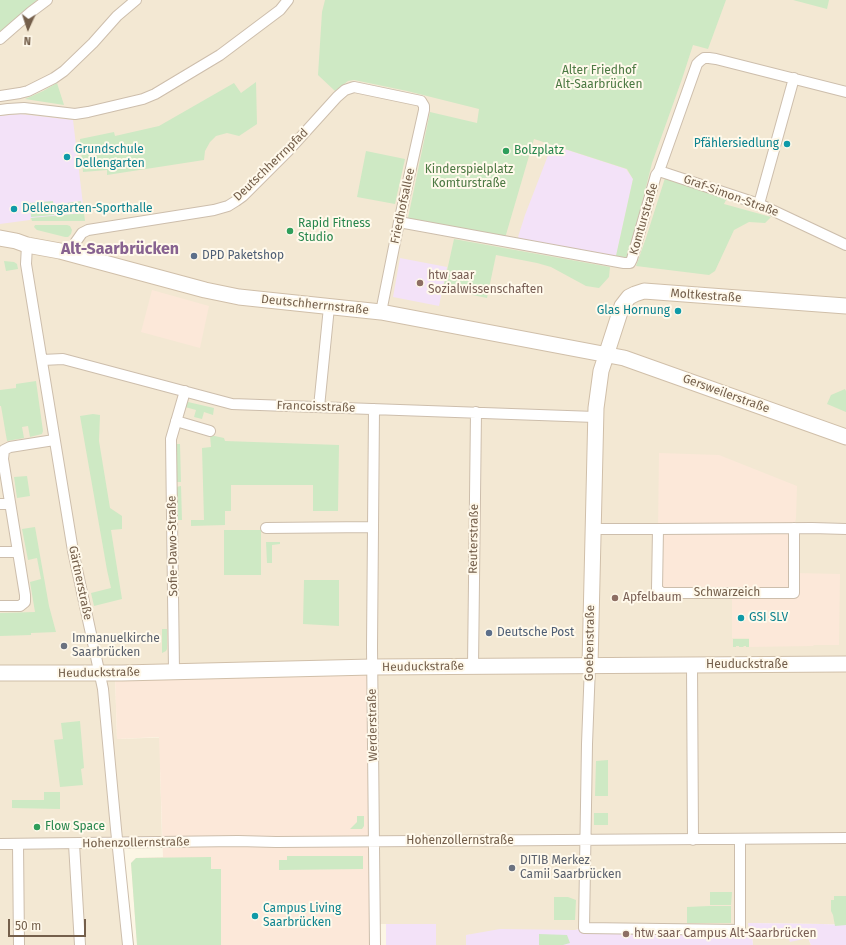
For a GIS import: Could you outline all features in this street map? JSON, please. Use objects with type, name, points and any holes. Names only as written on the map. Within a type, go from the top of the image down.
[{"type":"street","points":[[0,39],[47,0]]},
{"type":"street","points":[[0,96],[28,91],[54,78],[64,71],[93,43],[117,16],[136,0]]},
{"type":"street","points":[[0,110],[8,108],[24,108],[75,114],[143,99],[155,94],[220,55],[280,10],[288,0]]},
{"type":"street","name":"Komturstraße","points":[[399,222],[617,262],[630,263],[656,175],[659,171],[697,64],[704,58],[716,59],[794,78]]},
{"type":"street","points":[[759,204],[794,78],[846,92]]},
{"type":"street","name":"Deutschherrnpfad","points":[[70,254],[76,241],[88,230],[214,210],[228,206],[243,196],[345,90],[354,87],[421,101]]},
{"type":"street","name":"Friedhofsallee","points":[[381,312],[424,110],[424,106],[421,101]]},
{"type":"street","name":"Graf-Simon-Straße","points":[[659,171],[759,204],[846,245]]},
{"type":"street","name":"Deutschherrnstraße","points":[[0,238],[55,250],[205,290],[238,297],[381,312],[606,355]]},
{"type":"street","name":"Deutschherrnstraße","points":[[0,248],[14,248],[27,245]]},
{"type":"street","name":"Gärtnerstraße","points":[[27,245],[26,264],[72,551],[103,689],[128,945]]},
{"type":"street","name":"Moltkestraße","points":[[606,355],[622,306],[629,297],[644,291],[846,306]]},
{"type":"street","points":[[319,407],[329,306]]},
{"type":"street","name":"Goebenstraße","points":[[606,355],[600,378],[595,417],[584,928],[740,930],[740,839]]},
{"type":"street","name":"Gersweilerstraße","points":[[606,355],[629,359],[846,437]]},
{"type":"street","name":"Francoisstraße","points":[[42,360],[63,359],[232,404],[595,417]]},
{"type":"street","name":"Sofie-Dawo-Straße","points":[[174,671],[171,439],[185,391]]},
{"type":"street","name":"Werderstraße","points":[[374,408],[372,667],[375,945]]},
{"type":"street","name":"Reuterstraße","points":[[473,666],[476,412]]},
{"type":"street","points":[[176,420],[210,431]]},
{"type":"street","points":[[0,606],[20,606],[25,602],[18,552],[5,504],[4,450],[10,447],[54,440]]},
{"type":"street","points":[[266,528],[373,528]]},
{"type":"street","name":"Schwarzeich","points":[[658,529],[657,589],[662,593],[786,593],[794,592],[794,528]]},
{"type":"street","points":[[593,529],[846,529]]},
{"type":"street","points":[[0,552],[18,552]]},
{"type":"street","name":"Heuduckstraße","points":[[0,674],[372,667],[846,664]]},
{"type":"street","points":[[692,665],[693,840]]},
{"type":"street","name":"Hohenzollernstraße","points":[[0,844],[846,838]]},
{"type":"street","points":[[18,844],[19,945]]},
{"type":"street","name":"Hohenzollernstraße","points":[[74,844],[80,945]]},
{"type":"shaded area","points":[[0,0],[846,0],[846,925],[749,923],[749,930],[584,928],[575,930],[466,935],[466,945],[436,945],[436,924],[375,924],[115,673],[117,739],[176,737],[160,762],[162,843],[117,843],[128,945],[0,945]]},
{"type":"shaded area","points":[[20,114],[73,120],[84,213],[30,218],[30,220],[0,224],[0,116]]},
{"type":"shaded area","points":[[552,145],[626,169],[633,179],[616,256],[520,239],[518,237]]},
{"type":"shaded area","name":"htw saar Sozialwissenschaften","points":[[400,258],[447,267],[439,306],[393,297]]},
{"type":"shaded area","points":[[152,290],[209,306],[200,348],[141,332]]},
{"type":"shaded area","points":[[659,453],[719,455],[797,486],[796,518],[794,528],[795,573],[840,574],[839,645],[749,647],[749,638],[732,638],[732,593],[668,593],[657,582]]},
{"type":"shaded area","points":[[372,667],[375,945],[137,945],[131,863],[136,858],[163,857],[159,737],[117,739],[115,673]]},
{"type":"shaded area","name":"htw saar Campus Alt-Saarbrücken","points":[[748,923],[846,925],[846,945],[811,945],[808,938],[790,942],[786,933],[752,936],[753,945],[466,945],[466,935],[500,929],[575,930],[584,928],[749,930]]},
{"type":"shaded area","points":[[386,924],[436,924],[436,945],[386,945]]},
{"type":"shaded area","points":[[787,933],[808,938],[811,945],[753,945],[752,936]]},
{"type":"green space","points":[[0,0],[37,0],[0,32]]},
{"type":"green space","name":"Alter Friedhof Alt-Saarbrücken","points":[[325,0],[726,0],[708,49],[693,45],[652,163],[628,259],[616,256],[633,179],[627,169],[534,139],[505,238],[408,218],[430,112],[477,123],[479,109],[407,91],[354,80],[348,81],[335,91],[318,75],[322,12]]},
{"type":"green space","points":[[793,0],[829,0],[827,9]]},
{"type":"green space","points":[[256,82],[257,124],[239,136],[227,133],[216,136],[210,142],[205,151],[204,160],[107,175],[107,170],[83,172],[80,139],[114,132],[115,136],[159,126],[234,83],[241,93]]},
{"type":"green space","points":[[57,83],[64,105],[25,99],[43,91]]},
{"type":"green space","points":[[366,151],[405,159],[395,204],[357,197]]},
{"type":"green space","points":[[665,178],[727,198],[724,204],[771,217],[765,223],[749,222],[734,230],[715,271],[709,275],[636,266]]},
{"type":"green space","points":[[53,201],[54,215],[31,217],[30,203]]},
{"type":"green space","points":[[81,201],[82,211],[61,214],[60,204]]},
{"type":"green space","points":[[84,213],[85,221],[32,221],[31,218]]},
{"type":"green space","points":[[35,225],[67,225],[70,226],[72,230],[68,237],[65,237],[37,230],[34,227]]},
{"type":"green space","points":[[454,239],[610,267],[609,277],[599,288],[586,286],[551,267],[496,255],[487,298],[443,289]]},
{"type":"green space","points":[[4,261],[14,262],[17,264],[18,269],[6,271]]},
{"type":"green space","points":[[36,381],[43,431],[42,434],[30,437],[28,426],[22,427],[24,438],[7,441],[0,406],[0,390],[16,388],[16,384]]},
{"type":"green space","points":[[845,389],[846,412],[827,404],[831,395]]},
{"type":"green space","points":[[188,402],[214,408],[213,415],[204,412],[202,419],[194,417],[196,410],[185,407]]},
{"type":"green space","points":[[93,414],[100,415],[99,441],[110,508],[122,516],[122,529],[111,530],[122,599],[94,606],[91,593],[111,588],[80,416]]},
{"type":"green space","points":[[210,435],[224,438],[225,441],[339,445],[338,511],[313,511],[313,485],[231,485],[231,511],[225,511],[225,525],[191,526],[191,520],[204,520],[202,448],[211,447]]},
{"type":"green space","points":[[175,444],[180,444],[181,482],[176,482]]},
{"type":"green space","points":[[27,476],[30,496],[17,498],[14,477]]},
{"type":"green space","points":[[181,486],[182,520],[177,520],[176,487]]},
{"type":"green space","points":[[35,527],[49,606],[56,632],[31,633],[31,635],[0,636],[0,613],[35,612],[30,582],[41,579],[37,558],[28,560],[22,529]]},
{"type":"green space","points":[[224,530],[261,530],[261,575],[224,575]]},
{"type":"green space","points":[[266,542],[280,542],[280,544],[272,545],[272,563],[267,563]]},
{"type":"green space","points":[[304,580],[339,580],[339,626],[303,624]]},
{"type":"green space","points":[[162,629],[167,629],[167,649],[162,653]]},
{"type":"green space","points":[[733,639],[749,639],[749,647],[733,647]]},
{"type":"green space","points":[[80,721],[84,768],[81,769],[83,785],[60,787],[54,740],[63,739],[61,723]]},
{"type":"green space","points":[[608,760],[608,796],[595,796],[596,761]]},
{"type":"green space","points":[[44,792],[60,792],[60,809],[12,808],[12,800],[44,800]]},
{"type":"green space","points":[[594,813],[608,813],[608,825],[594,825]]},
{"type":"green space","points":[[357,816],[364,816],[364,826],[362,829],[350,829],[357,822]]},
{"type":"green space","points":[[287,856],[363,856],[363,869],[279,870],[279,860],[287,860]]},
{"type":"green space","points":[[211,857],[211,869],[221,869],[221,945],[137,945],[131,863],[136,858]]},
{"type":"green space","points":[[710,892],[732,892],[731,905],[710,905]]},
{"type":"green space","points":[[834,896],[846,896],[846,925],[835,926],[831,911],[831,900],[834,900]]},
{"type":"green space","points":[[554,897],[568,897],[576,900],[575,920],[554,920]]},
{"type":"green space","points":[[731,906],[731,923],[687,923],[687,907]]},
{"type":"green space","points":[[539,934],[567,935],[570,943],[563,945],[539,945]]},
{"type":"place","name":"Pfählersiedlung","points":[[787,144]]},
{"type":"place","name":"Bolzplatz","points":[[506,151]]},
{"type":"place","name":"Grundschule Dellengarten","points":[[67,157]]},
{"type":"place","name":"Dellengarten-Sporthalle","points":[[14,209]]},
{"type":"place","name":"Rapid Fitness Studio","points":[[290,231]]},
{"type":"place","name":"DPD Paketshop","points":[[194,256]]},
{"type":"place","name":"htw saar Sozialwissenschaften","points":[[420,283]]},
{"type":"place","name":"Glas Hornung","points":[[678,311]]},
{"type":"place","name":"Apfelbaum","points":[[615,598]]},
{"type":"place","name":"GSI SLV","points":[[741,618]]},
{"type":"place","name":"Deutsche Post","points":[[489,633]]},
{"type":"place","name":"Immanuelkirche Saarbrücken","points":[[64,646]]},
{"type":"place","name":"Flow Space","points":[[37,827]]},
{"type":"place","name":"DITIB Merkez Camii Saarbrücken","points":[[512,868]]},
{"type":"place","name":"Campus Living Saarbrücken","points":[[255,916]]},
{"type":"place","name":"htw saar Campus Alt-Saarbrücken","points":[[626,934]]},
{"type":"district","name":"Alt-Saarbrücken","points":[[120,250]]},
{"type":"park label","name":"Kinderspielplatz Komturstraße","points":[[469,177]]}]
